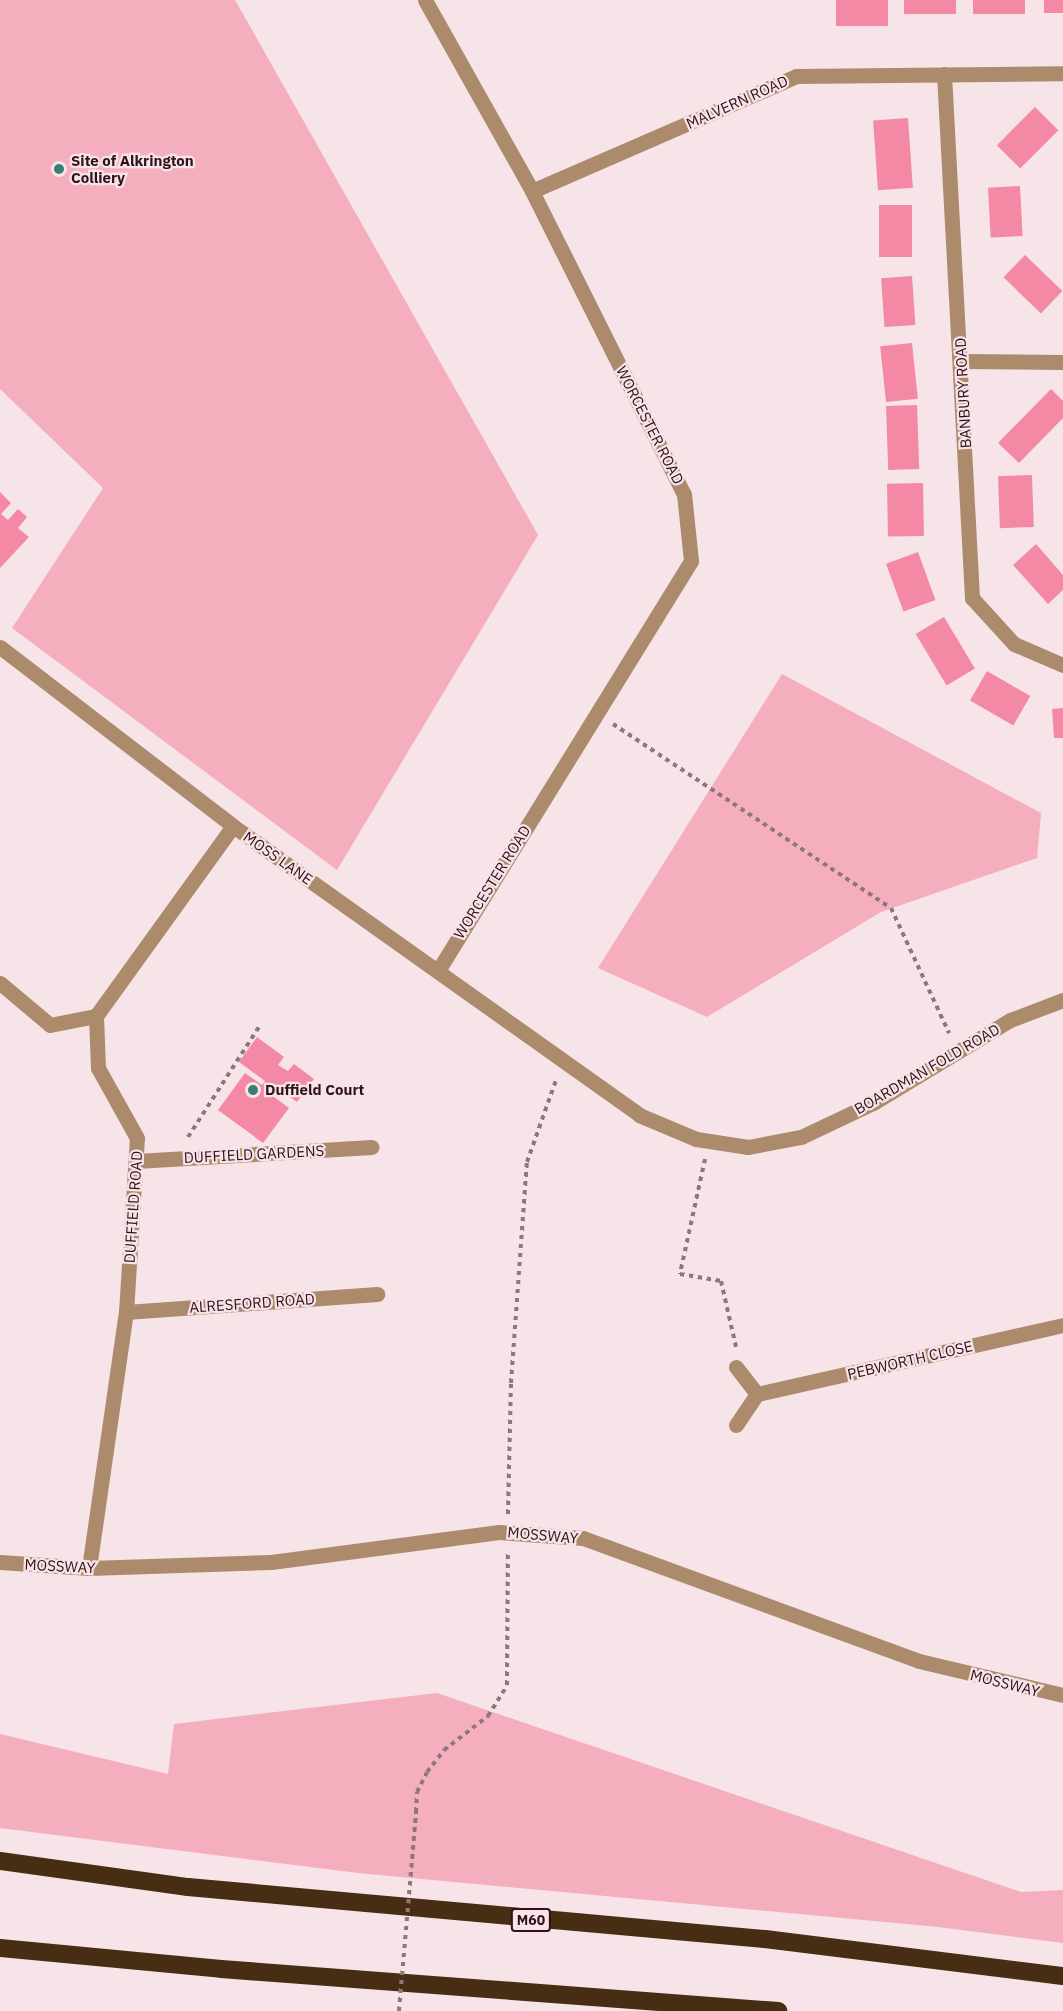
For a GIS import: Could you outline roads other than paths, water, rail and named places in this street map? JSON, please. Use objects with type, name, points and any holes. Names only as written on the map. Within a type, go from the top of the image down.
[{"type":"highway","name":"M60","points":[[0,1861],[188,1887],[765,1939],[1063,1976]]},
{"type":"highway","points":[[0,1948],[221,1969],[778,2011]]},
{"type":"street","name":"WORCESTER ROAD","points":[[425,0],[532,191],[684,494],[691,561],[438,970]]},
{"type":"street","name":"MALVERN ROAD","points":[[532,191],[796,76],[1063,73]]},
{"type":"street","name":"BANBURY ROAD","points":[[944,74],[972,598],[1014,644],[1063,665]]},
{"type":"street","points":[[961,361],[1063,362]]},
{"type":"street","name":"MOSS LANE","points":[[0,647],[233,826],[563,1060]]},
{"type":"street","points":[[0,983],[50,1024],[96,1016],[233,826]]},
{"type":"street","name":"BOARDMAN FOLD ROAD","points":[[563,1060],[639,1114],[709,1141],[748,1147],[801,1137],[873,1103],[1010,1020],[1063,1000]]},
{"type":"street","name":"DUFFIELD ROAD","points":[[89,1568],[126,1312],[137,1138],[98,1068],[96,1016]]},
{"type":"street","name":"DUFFIELD GARDENS","points":[[136,1161],[372,1147]]},
{"type":"street","name":"ALRESFORD ROAD","points":[[126,1312],[377,1294]]},
{"type":"street","name":"PEBWORTH CLOSE","points":[[757,1394],[1063,1325]]},
{"type":"street","points":[[736,1367],[757,1394],[736,1425]]},
{"type":"street","name":"MOSSWAY","points":[[0,1562],[89,1568],[271,1562],[508,1533],[583,1538],[920,1661],[1063,1695]]},
{"type":"place","name":"Site of Alkrington Colliery","points":[[59,169]]},
{"type":"place","name":"Duffield Court","points":[[253,1090]]}]
